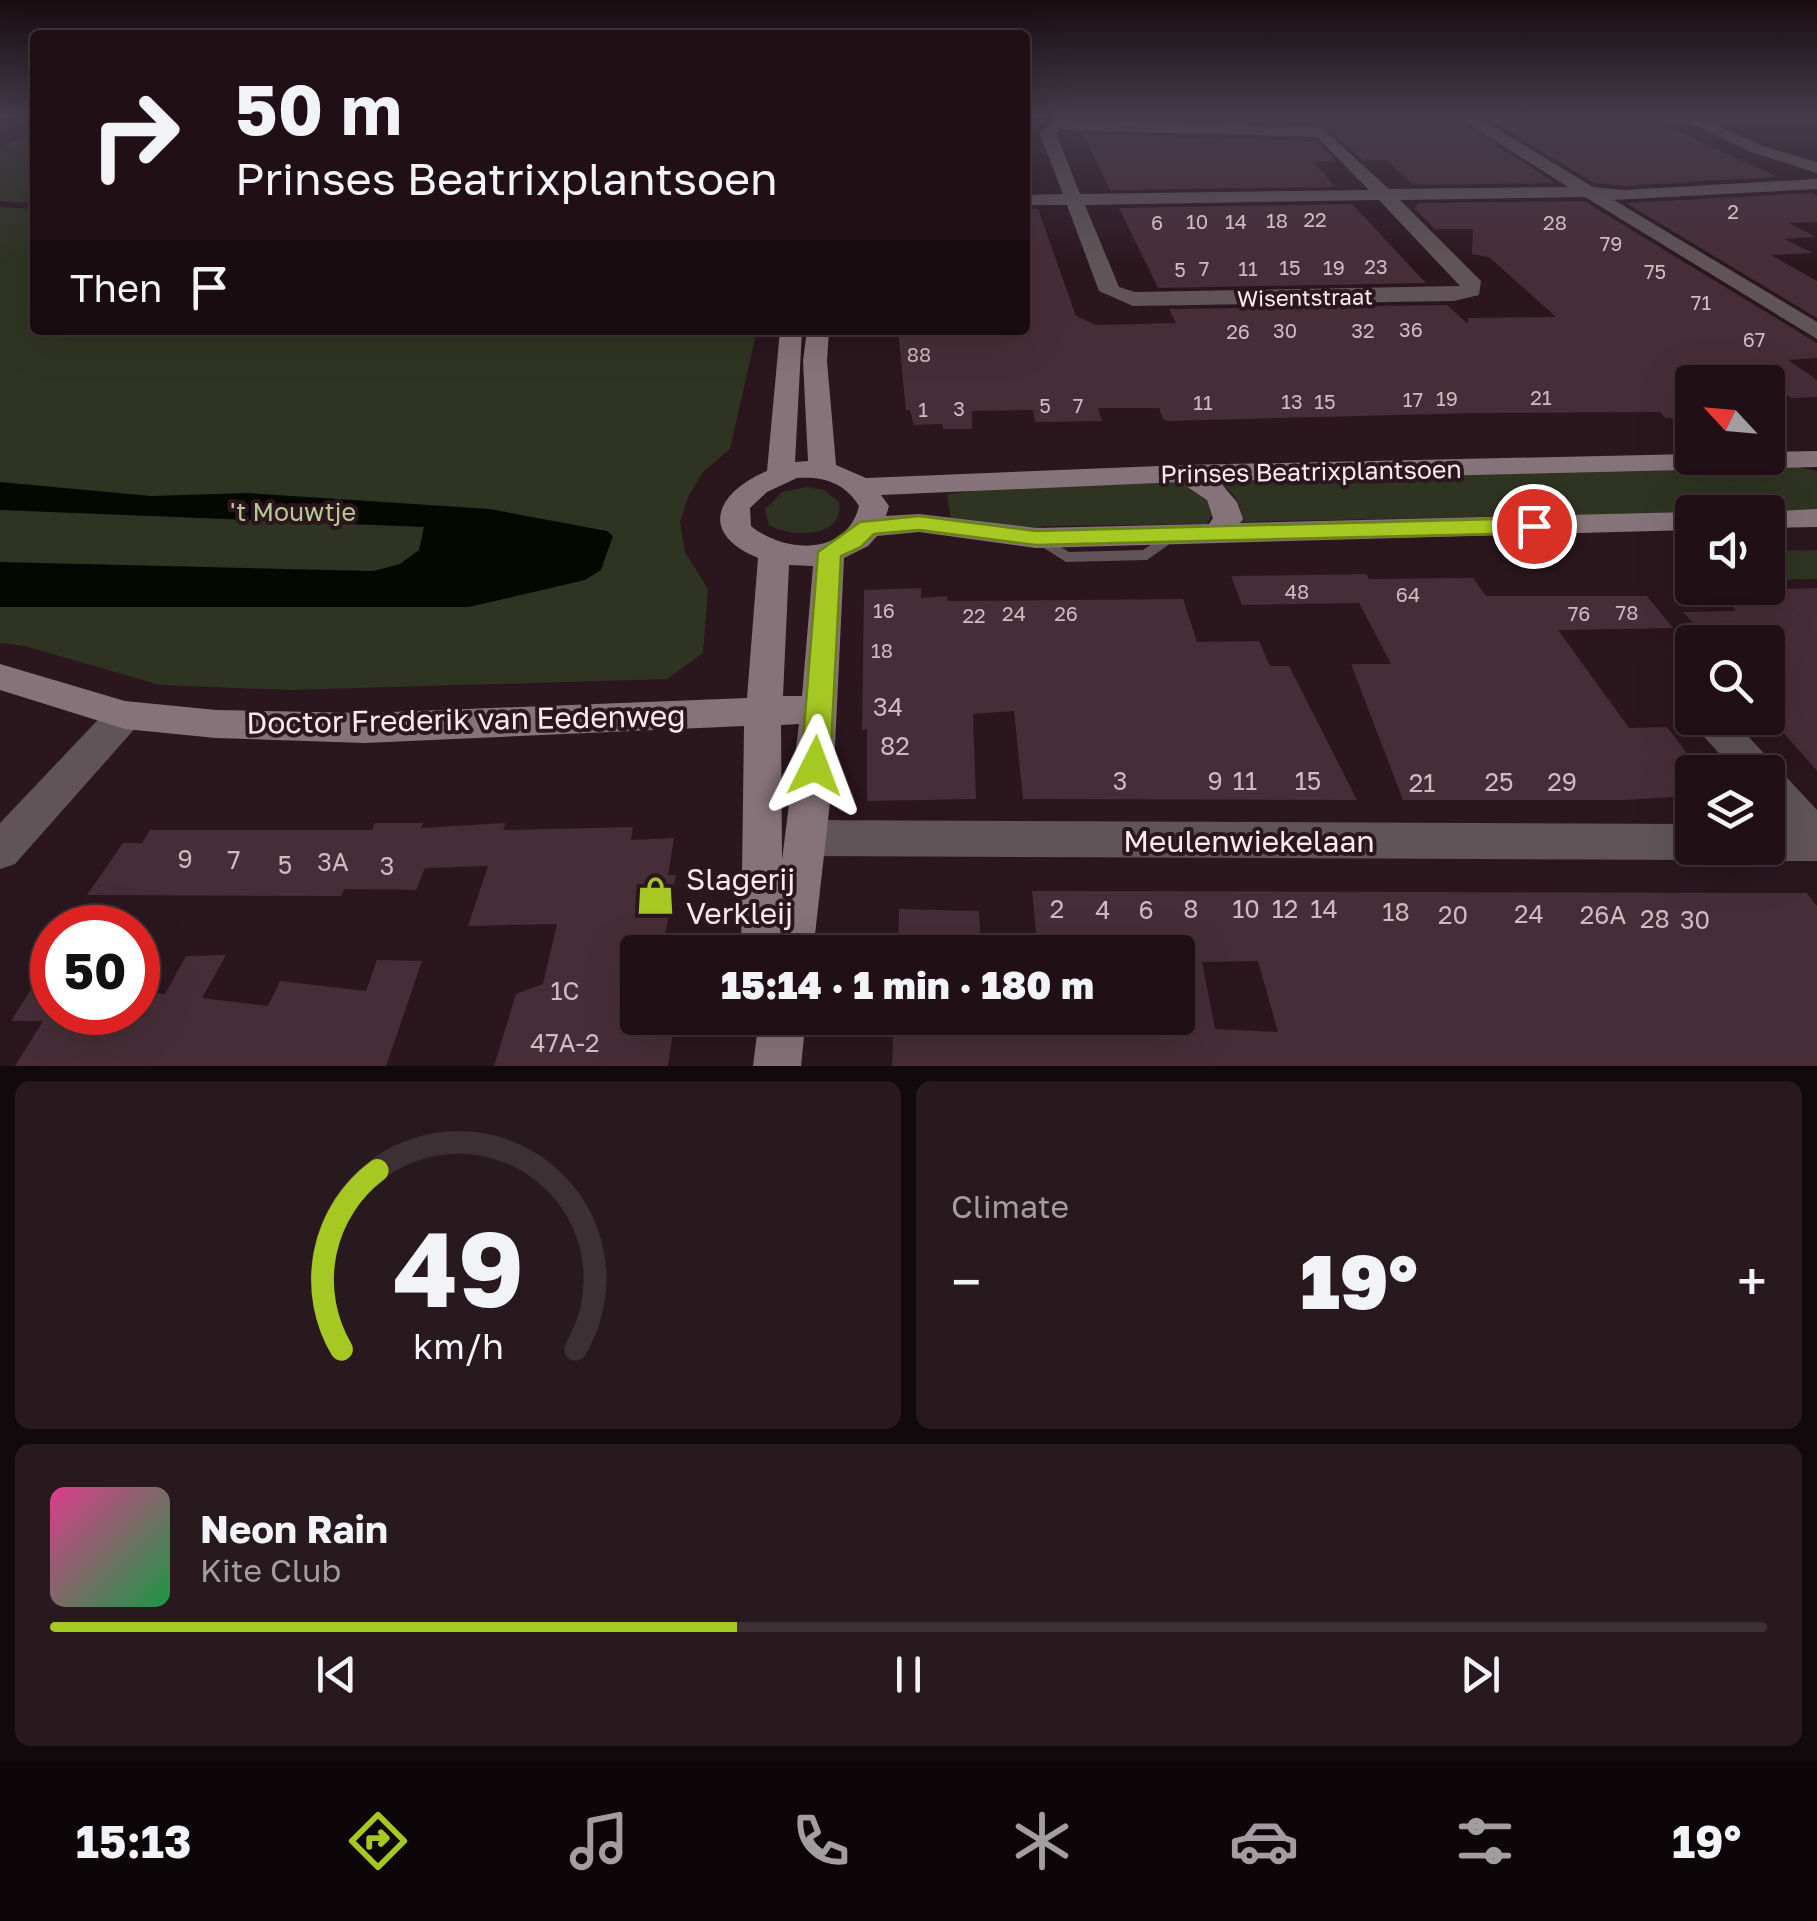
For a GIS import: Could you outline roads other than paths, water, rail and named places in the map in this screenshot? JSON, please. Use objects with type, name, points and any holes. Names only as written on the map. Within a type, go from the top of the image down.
[{"type":"street","points":[[1060,165],[1075,200]]},
{"type":"street","points":[[1355,165],[1388,196]]},
{"type":"street","points":[[1545,165],[1817,332]]},
{"type":"street","points":[[1030,200],[1590,192],[1624,195],[1817,183]]},
{"type":"street","name":"Wisentstraat","points":[[1075,200],[1110,291],[1133,299],[1454,295],[1471,290],[1470,280],[1388,196]]},
{"type":"street","points":[[781,472],[790,335]]},
{"type":"street","points":[[818,335],[815,361],[822,469]]},
{"type":"street","name":"Prinses Beatrixplantsoen","points":[[864,487],[1184,473],[1817,459]]},
{"type":"street","points":[[822,469],[846,476],[864,487],[874,506],[868,527],[853,542],[829,552],[802,556],[774,554],[752,544],[738,529],[734,512],[742,496],[759,482],[781,472],[822,469]]},
{"type":"street","points":[[1184,473],[1209,484],[1225,501],[1228,519],[1216,534]]},
{"type":"street","points":[[1785,519],[1817,518]]},
{"type":"street","points":[[868,527],[919,523],[1036,538],[1675,521]]},
{"type":"street","points":[[794,935],[818,709],[829,552]]},
{"type":"street","points":[[763,935],[763,711],[774,554]]},
{"type":"street","name":"Doctor Frederik van Eedenweg","points":[[0,677],[126,714],[216,724],[365,728],[818,709]]},
{"type":"street","points":[[0,851],[126,714]]},
{"type":"street","points":[[1725,735],[1743,755]]},
{"type":"street","points":[[1785,802],[1817,840]]},
{"type":"street","name":"Meulenwiekelaan","points":[[806,838],[1675,842]]},
{"type":"street","points":[[1785,842],[1817,840]]},
{"type":"street","points":[[764,1035],[764,1066]]},
{"type":"street","points":[[777,1066],[781,1035]]},
{"type":"place","name":"Slagerij Verkleij","points":[[656,896]]},
{"type":"park label","name":"'t Mouwtje","points":[[293,511]]}]
